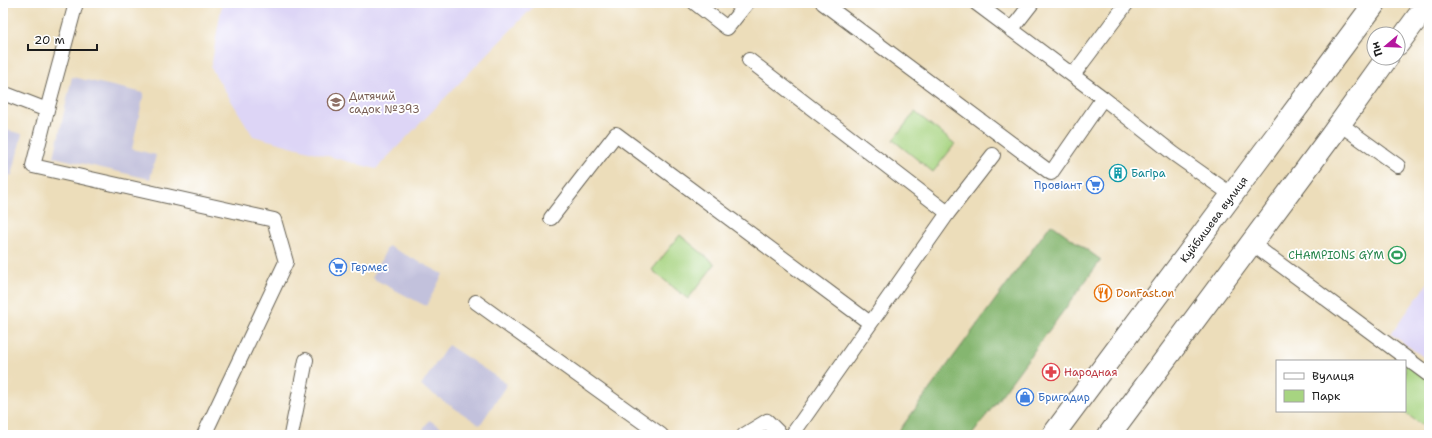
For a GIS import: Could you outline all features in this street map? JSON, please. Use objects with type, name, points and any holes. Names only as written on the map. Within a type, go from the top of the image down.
[{"type":"main road","name":"Куйбишева вулиця","points":[[1053,435],[1375,3]]},
{"type":"main road","points":[[1406,33],[1428,3]]},
{"type":"main road","points":[[1109,435],[1340,124],[1381,66]]},
{"type":"lane","points":[[76,3],[33,166],[274,220],[286,262],[204,435]]},
{"type":"lane","points":[[695,3],[727,28],[747,3]]},
{"type":"lane","points":[[823,3],[1051,173],[1103,98]]},
{"type":"lane","points":[[976,3],[1103,98],[1174,154],[1232,195]]},
{"type":"lane","points":[[1011,30],[1032,3]]},
{"type":"lane","points":[[1073,76],[1127,3]]},
{"type":"lane","points":[[749,60],[948,213]]},
{"type":"lane","points":[[3,93],[47,110]]},
{"type":"lane","points":[[1340,124],[1398,166]]},
{"type":"lane","points":[[551,218],[616,134],[870,323]]},
{"type":"lane","points":[[792,435],[948,213],[993,155]]},
{"type":"lane","points":[[1251,243],[1429,375]]},
{"type":"lane","points":[[476,302],[661,435]]},
{"type":"lane","points":[[291,435],[306,360]]},
{"type":"lane","points":[[744,435],[767,421],[781,435]]},
{"type":"shaded area","name":"Дитячий садок №393","points":[[222,3],[537,3],[376,169],[253,136],[211,68]]},
{"type":"shaded area","points":[[72,77],[144,93],[132,149],[156,155],[150,179],[54,157]]},
{"type":"shaded area","points":[[3,129],[22,134],[12,176],[3,174]]},
{"type":"shaded area","points":[[388,246],[443,274],[426,306],[372,278]]},
{"type":"shaded area","points":[[1429,281],[1429,361],[1391,334]]},
{"type":"shaded area","points":[[448,345],[507,384],[480,425],[421,386]]},
{"type":"shaded area","points":[[429,420],[454,435],[420,435]]},
{"type":"green space","points":[[915,112],[955,144],[933,172],[893,140]]},
{"type":"green space","points":[[1051,224],[1101,260],[972,435],[896,435]]},
{"type":"green space","points":[[680,235],[715,264],[688,299],[652,270]]},
{"type":"green space","points":[[1406,362],[1429,375],[1429,430],[1403,412],[1406,412]]},
{"type":"place","name":"Дитячий садок №393","points":[[336,102]]},
{"type":"place","name":"Багіра","points":[[1118,173]]},
{"type":"place","name":"Провіант","points":[[1095,185]]},
{"type":"place","name":"CHAMPIONS GYM","points":[[1397,255]]},
{"type":"place","name":"Гермес","points":[[338,267]]},
{"type":"place","name":"DonFast.on","points":[[1103,293]]},
{"type":"place","name":"Народная","points":[[1051,372]]},
{"type":"place","name":"Бригадир","points":[[1025,397]]}]
